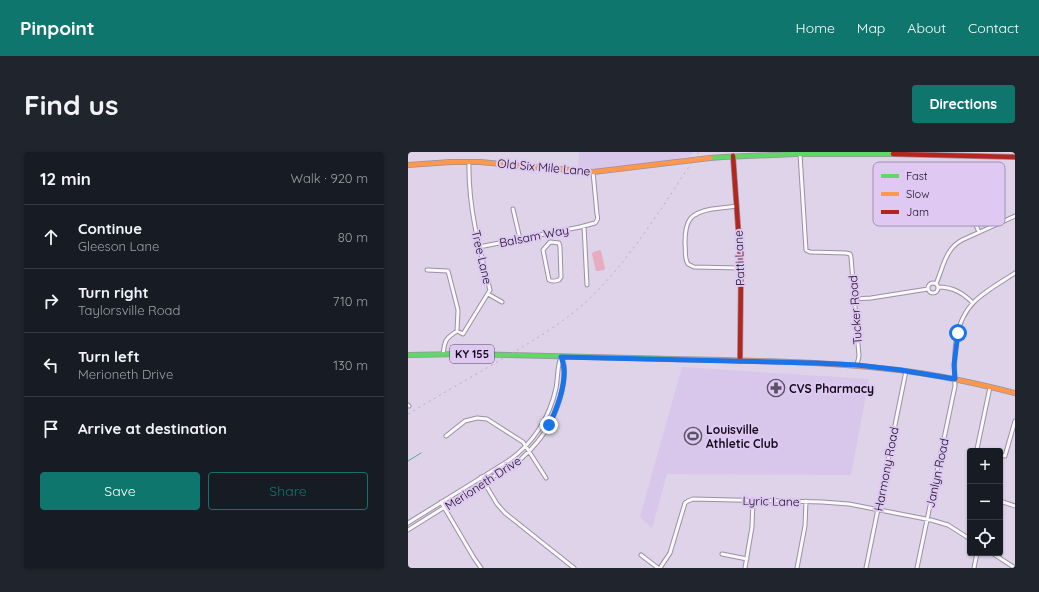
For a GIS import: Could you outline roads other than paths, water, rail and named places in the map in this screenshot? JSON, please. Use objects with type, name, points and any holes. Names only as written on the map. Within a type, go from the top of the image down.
[{"type":"street","name":"Old Six Mile Lane","points":[[408,165],[469,162],[593,172],[766,153],[800,154],[834,152],[1015,157]]},
{"type":"street","name":"Tucker Road","points":[[800,154],[806,250],[810,252],[846,253],[850,254],[852,259],[859,356],[857,365]]},
{"type":"street","name":"Patti Lane","points":[[733,156],[741,268],[740,361]]},
{"type":"street","name":"Tree Lane","points":[[443,354],[444,343],[447,337],[457,331],[463,334],[490,290],[472,215],[469,162]]},
{"type":"street","points":[[587,285],[586,225],[595,223],[598,219],[593,172]]},
{"type":"street","points":[[737,206],[700,212],[691,218],[685,233],[686,258],[688,264],[694,267],[741,268]]},
{"type":"street","points":[[513,209],[520,239]]},
{"type":"street","points":[[1005,220],[1015,216]]},
{"type":"street","name":"Balsam Way","points":[[479,247],[586,225]]},
{"type":"street","points":[[976,226],[979,232]]},
{"type":"street","points":[[854,299],[928,290],[933,294],[938,291],[937,286],[944,260],[951,249],[959,242],[992,226]]},
{"type":"street","points":[[548,233],[550,242]]},
{"type":"street","points":[[550,242],[559,243],[560,247],[561,278],[556,281],[549,280],[543,250],[550,242]]},
{"type":"street","points":[[428,270],[448,271],[458,310],[457,331]]},
{"type":"street","points":[[928,290],[928,286],[933,283],[937,286],[956,290],[964,294],[973,303],[1015,273]]},
{"type":"street","points":[[488,294],[502,302]]},
{"type":"street","name":"Janlyn Road","points":[[917,568],[955,386],[954,360],[959,329],[965,314],[973,303]]},
{"type":"street","name":"KY 155","points":[[408,355],[464,354],[813,362],[857,365],[906,371],[955,379],[1015,393]]},
{"type":"street","points":[[408,523],[516,455],[526,446],[540,429],[551,407],[557,383],[558,364],[561,357]]},
{"type":"street","name":"Merioneth Drive","points":[[408,530],[484,483],[521,459],[529,452],[549,425],[557,407],[564,374],[564,364],[561,357]]},
{"type":"street","name":"Harmony Road","points":[[866,568],[906,371]]},
{"type":"street","points":[[977,448],[990,387]]},
{"type":"street","points":[[446,436],[465,421],[473,418],[487,419],[523,442],[546,478]]},
{"type":"street","points":[[1003,456],[1005,456],[1015,421]]},
{"type":"street","points":[[481,477],[497,504],[505,512],[574,568]]},
{"type":"street","name":"Lyric Lane","points":[[659,568],[670,553],[684,506],[688,500],[694,499],[834,502],[927,519],[944,524],[967,537]]},
{"type":"street","points":[[745,568],[752,527],[753,500]]},
{"type":"street","points":[[797,568],[805,526],[806,501]]},
{"type":"street","points":[[440,502],[474,558],[482,568]]},
{"type":"street","points":[[1003,502],[1015,506]]},
{"type":"street","points":[[722,554],[747,559]]},
{"type":"street","points":[[641,555],[659,568]]},
{"type":"street","points":[[974,568],[976,556]]},
{"type":"street","points":[[997,556],[1015,568]]},
{"type":"waterway","points":[[408,461],[421,453]]},
{"type":"railway","points":[[408,414],[533,341],[567,318],[588,300],[634,248],[699,152]]},
{"type":"place","name":"CVS Pharmacy","points":[[776,388]]},
{"type":"place","name":"Louisville Athletic Club","points":[[693,436]]}]
